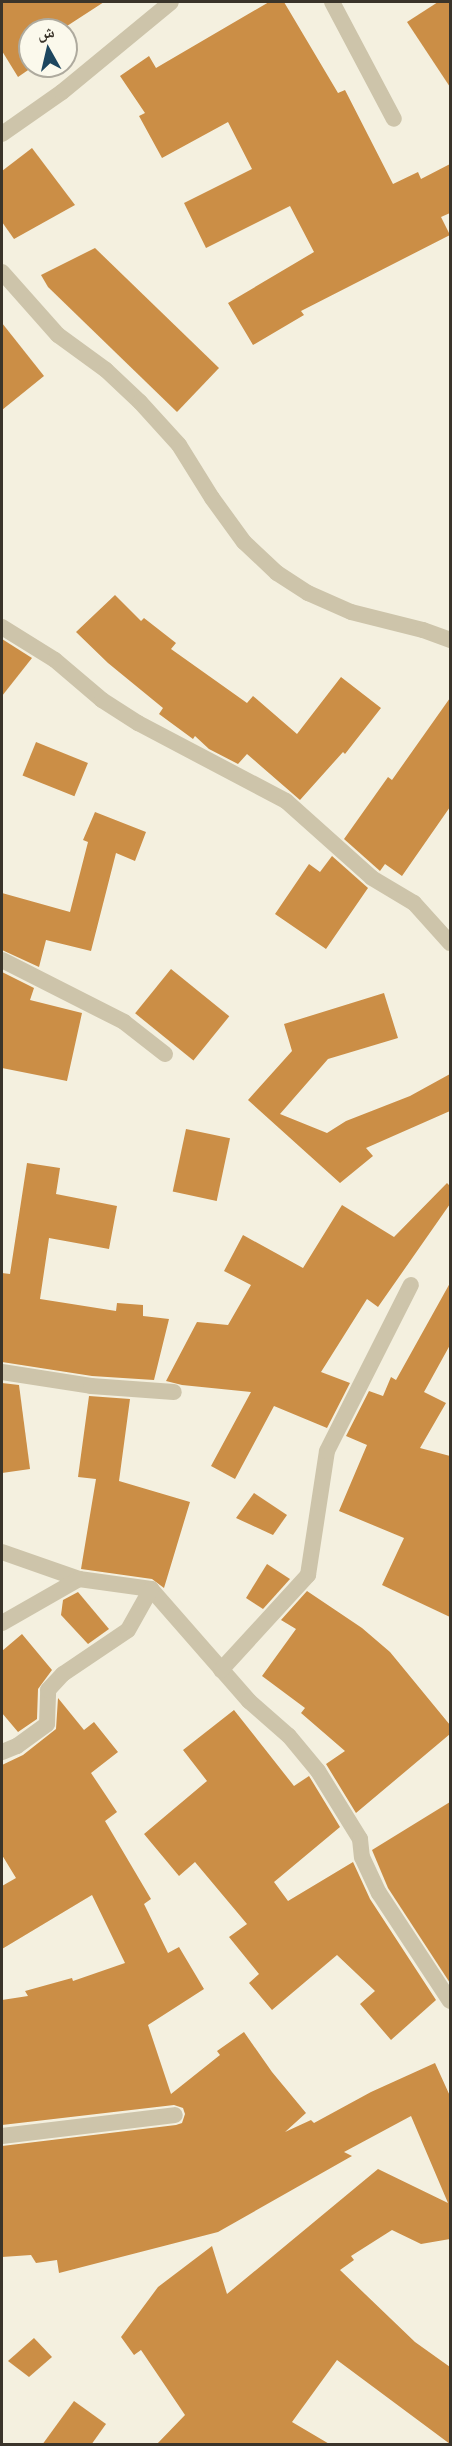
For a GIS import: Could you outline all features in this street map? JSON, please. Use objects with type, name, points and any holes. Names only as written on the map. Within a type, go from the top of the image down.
[{"type":"street","points":[[2,134],[62,92],[171,2]]},
{"type":"street","points":[[332,2],[394,119]]},
{"type":"street","points":[[2,272],[58,335],[106,370],[140,402],[179,446],[212,498],[244,542],[277,573],[308,592],[351,612],[423,630],[450,640]]},
{"type":"street","points":[[2,627],[55,660],[102,700],[138,723],[286,801],[372,878],[414,903],[450,943]]},
{"type":"street","points":[[2,960],[124,1022],[165,1054]]},
{"type":"street","points":[[221,1670],[308,1575],[327,1451],[411,1285]]},
{"type":"street","points":[[2,1372],[91,1386],[174,1392]]},
{"type":"street","points":[[2,1552],[79,1579],[151,1588],[249,1701],[289,1736],[318,1771],[360,1839],[362,1857],[379,1893],[450,2001]]},
{"type":"street","points":[[2,1623],[79,1579]]},
{"type":"street","points":[[2,1752],[17,1746],[47,1724],[48,1690],[63,1674],[128,1630],[151,1588]]},
{"type":"street","points":[[2,2136],[175,2115]]},
{"type":"building","points":[[2,2],[104,2],[78,19],[18,18],[18,77],[2,51]]},
{"type":"building","points":[[269,2],[284,2],[338,93],[345,90],[393,184],[418,172],[421,179],[450,164],[450,213],[441,217],[450,235],[301,311],[304,315],[253,345],[228,303],[314,252],[290,206],[206,248],[184,203],[252,169],[228,122],[162,158],[139,116],[145,113],[120,76],[149,56],[156,68]]},
{"type":"building","points":[[438,2],[450,2],[450,87],[407,22]]},
{"type":"building","points":[[32,148],[75,205],[14,239],[2,222],[2,171]]},
{"type":"building","points":[[95,248],[219,368],[177,412],[48,287],[41,275]]},
{"type":"building","points":[[2,323],[44,376],[2,410]]},
{"type":"building","points":[[115,595],[141,621],[144,618],[176,643],[171,649],[247,703],[253,696],[297,734],[341,677],[381,708],[345,754],[343,752],[300,800],[247,754],[238,764],[209,749],[195,736],[193,739],[159,714],[163,708],[108,663],[76,632]]},
{"type":"building","points":[[2,639],[32,658],[2,696]]},
{"type":"building","points":[[450,698],[450,807],[402,876],[385,864],[380,871],[344,839],[388,777],[392,780]]},
{"type":"building","points":[[36,742],[88,763],[74,796],[23,775]]},
{"type":"building","points":[[95,812],[146,832],[135,861],[116,853],[91,951],[46,940],[39,967],[2,950],[2,893],[70,912],[88,842],[83,840]]},
{"type":"building","points":[[332,856],[368,888],[326,949],[275,914],[309,864],[320,872]]},
{"type":"building","points":[[171,969],[229,1016],[193,1060],[135,1013]]},
{"type":"building","points":[[2,972],[34,988],[30,1000],[82,1013],[67,1081],[2,1068]]},
{"type":"building","points":[[384,993],[398,1038],[328,1059],[280,1114],[327,1133],[346,1121],[410,1096],[450,1074],[450,1111],[366,1148],[373,1156],[340,1183],[248,1100],[292,1051],[284,1024]]},
{"type":"building","points":[[186,1129],[230,1138],[217,1201],[173,1192]]},
{"type":"building","points":[[27,1163],[60,1168],[56,1194],[117,1206],[109,1249],[49,1238],[40,1299],[116,1311],[117,1303],[143,1305],[143,1316],[169,1319],[154,1380],[92,1376],[2,1362],[2,1273],[10,1274]]},
{"type":"building","points":[[447,1183],[450,1186],[450,1204],[378,1307],[367,1299],[321,1372],[350,1383],[327,1428],[274,1406],[235,1479],[211,1466],[251,1392],[182,1385],[166,1381],[197,1322],[228,1325],[251,1285],[224,1271],[243,1235],[303,1268],[342,1205],[394,1237]]},
{"type":"building","points":[[450,1283],[450,1345],[424,1392],[446,1403],[420,1448],[450,1456],[450,1617],[382,1585],[404,1538],[339,1511],[367,1445],[346,1436],[369,1391],[383,1396],[391,1377],[396,1380]]},
{"type":"building","points":[[2,1383],[19,1385],[30,1469],[2,1473]]},
{"type":"building","points":[[89,1396],[130,1399],[119,1481],[190,1502],[164,1588],[152,1579],[81,1569],[96,1479],[78,1477]]},
{"type":"building","points":[[254,1493],[287,1515],[273,1535],[236,1518]]},
{"type":"building","points":[[267,1564],[290,1579],[263,1609],[246,1598]]},
{"type":"building","points":[[307,1591],[362,1628],[390,1652],[450,1725],[450,1734],[356,1813],[326,1764],[345,1751],[301,1713],[305,1708],[262,1676],[296,1629],[281,1620]]},
{"type":"building","points":[[78,1592],[109,1629],[88,1644],[61,1615],[63,1600]]},
{"type":"building","points":[[22,1634],[52,1670],[38,1689],[37,1719],[18,1732],[2,1713],[2,1651]]},
{"type":"building","points":[[58,1698],[84,1730],[94,1722],[118,1752],[91,1773],[117,1812],[105,1821],[151,1899],[144,1904],[168,1953],[179,1947],[204,1989],[148,2025],[171,2094],[220,2055],[217,2051],[244,2032],[272,2072],[306,2113],[285,2132],[311,2120],[314,2123],[371,2092],[435,2063],[450,2096],[450,2239],[421,2244],[392,2230],[351,2256],[354,2260],[340,2270],[415,2342],[450,2367],[450,2444],[337,2360],[292,2422],[331,2445],[156,2445],[185,2415],[141,2350],[134,2355],[121,2337],[158,2287],[212,2246],[227,2294],[378,2169],[448,2203],[411,2116],[344,2152],[352,2156],[218,2232],[59,2273],[57,2260],[36,2263],[31,2255],[2,2257],[2,2146],[176,2125],[182,2123],[185,2114],[183,2108],[174,2105],[2,2125],[2,2000],[28,1996],[25,1991],[72,1978],[73,1981],[125,1963],[92,1895],[2,1949],[2,1886],[16,1878],[2,1855],[2,1765],[23,1755],[56,1729]]},
{"type":"building","points":[[234,1710],[294,1786],[309,1776],[340,1827],[274,1882],[288,1901],[353,1862],[370,1899],[436,2000],[391,2040],[360,2004],[375,1991],[337,1955],[272,2010],[249,1983],[259,1974],[229,1937],[247,1924],[195,1862],[179,1876],[144,1834],[207,1781],[183,1750]]},
{"type":"building","points":[[450,1802],[450,1983],[388,1888],[372,1850]]},
{"type":"building","points":[[34,2338],[52,2357],[29,2377],[8,2361]]},
{"type":"building","points":[[74,2401],[106,2424],[91,2445],[42,2445]]}]
